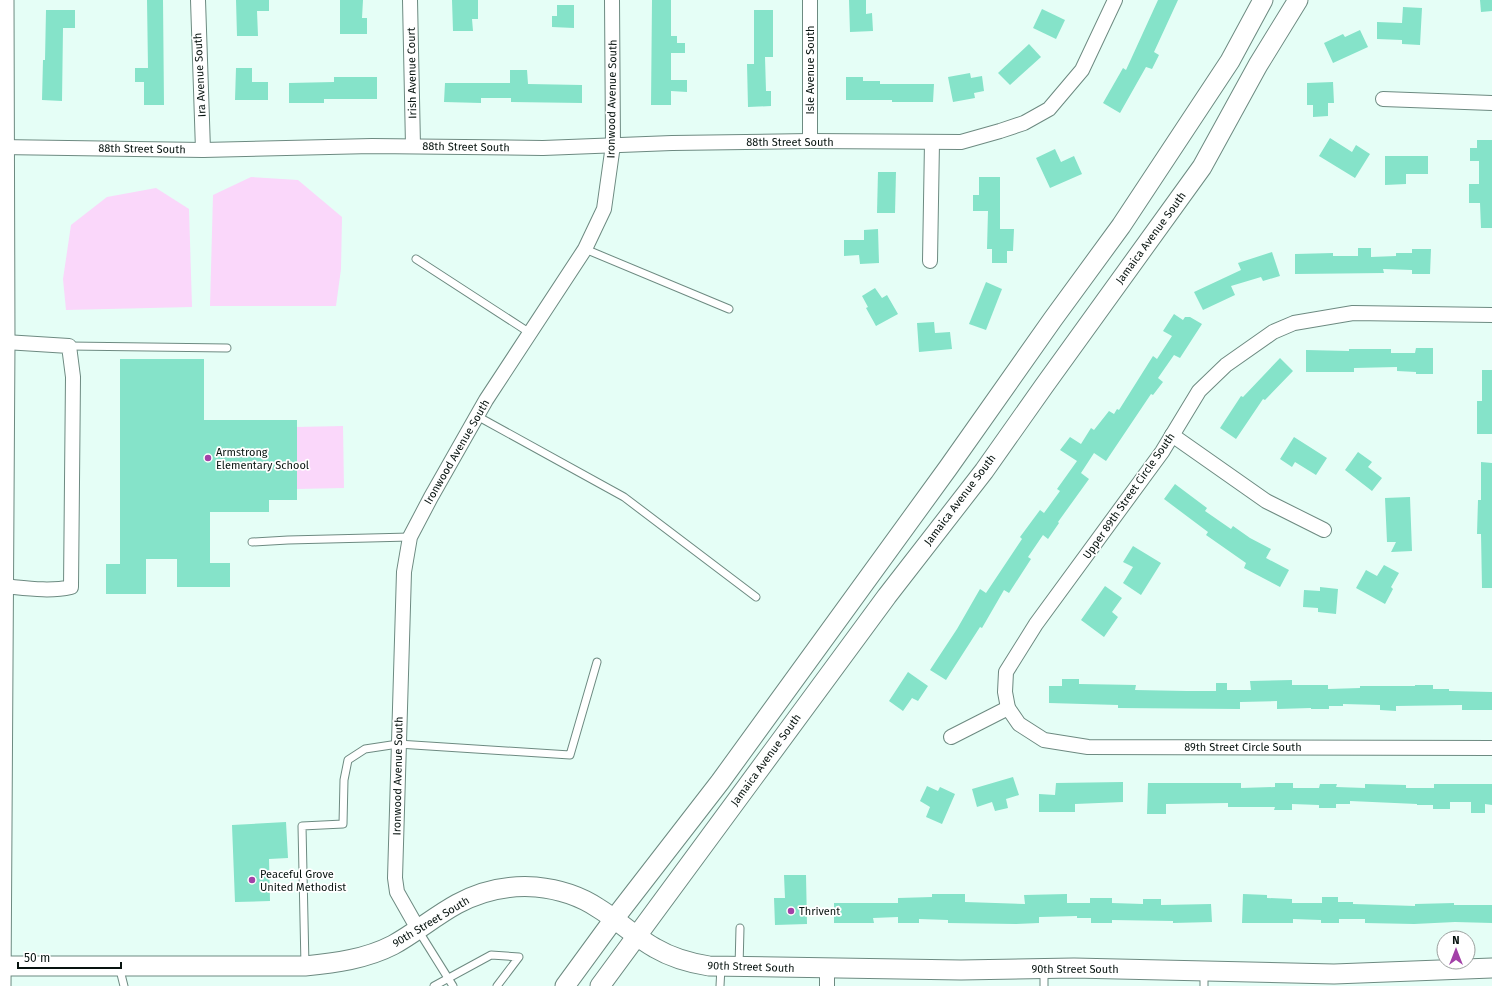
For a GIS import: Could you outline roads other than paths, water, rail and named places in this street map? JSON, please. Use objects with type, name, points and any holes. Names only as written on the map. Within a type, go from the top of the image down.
[{"type":"street","points":[[1,986],[5,342],[3,147],[4,0]]},
{"type":"street","name":"Ira Avenue South","points":[[198,0],[203,150]]},
{"type":"street","name":"Irish Avenue Court","points":[[410,0],[413,146]]},
{"type":"street","name":"Ironwood Avenue South","points":[[418,929],[397,892],[395,878],[404,572],[410,537],[476,416],[585,249],[604,209],[613,145],[612,0]]},
{"type":"street","name":"Isle Avenue South","points":[[810,0],[810,141]]},
{"type":"street","name":"88th Street South","points":[[3,147],[203,150],[372,146],[542,148],[672,143],[810,141],[961,142],[1024,123],[1049,109],[1082,70],[1115,0]]},
{"type":"street","points":[[565,986],[614,919],[720,782],[948,468],[1121,226],[1230,60],[1263,0]]},
{"type":"street","name":"Jamaica Avenue South","points":[[600,986],[887,596],[984,471],[1202,167],[1258,65],[1298,0]]},
{"type":"street","points":[[1383,99],[1492,103]]},
{"type":"street","points":[[930,262],[932,142]]},
{"type":"street","name":"Upper 89th Street Circle South","points":[[1008,708],[1005,692],[1006,672],[1036,624],[1162,452],[1199,391],[1226,365],[1273,332],[1294,323],[1353,313],[1492,315]]},
{"type":"street","points":[[3,586],[47,589],[71,587],[73,377],[69,346],[5,342]]},
{"type":"street","points":[[1172,435],[1266,501],[1324,530]]},
{"type":"street","points":[[951,737],[1008,708]]},
{"type":"street","name":"89th Street Circle South","points":[[1008,708],[1019,724],[1044,740],[1088,747],[1492,748]]},
{"type":"street","name":"90th Street South","points":[[0,966],[305,966],[330,964],[373,953],[393,945],[457,904],[476,896],[495,890],[516,887],[536,887],[555,890],[574,896],[597,907],[654,948],[673,957],[691,963],[827,977],[961,970],[1044,977],[1334,980],[1492,968]]},
{"type":"lane","points":[[585,249],[729,309]]},
{"type":"lane","points":[[416,259],[530,333]]},
{"type":"lane","points":[[69,346],[227,348]]},
{"type":"lane","points":[[476,416],[624,497],[756,597]]},
{"type":"lane","points":[[252,542],[410,537]]},
{"type":"lane","points":[[305,966],[302,826],[343,824],[344,780],[348,760],[365,748],[398,744],[570,755],[597,662]]},
{"type":"lane","points":[[720,986],[730,967],[740,928]]},
{"type":"lane","points":[[418,929],[453,986]]},
{"type":"lane","points":[[434,986],[491,955],[519,956],[497,986]]},
{"type":"lane","points":[[119,966],[124,986]]},
{"type":"place","name":"Armstrong Elementary School","points":[[208,458]]},
{"type":"place","name":"Peaceful Grove United Methodist","points":[[252,880]]},
{"type":"place","name":"Thrivent","points":[[791,911]]}]
